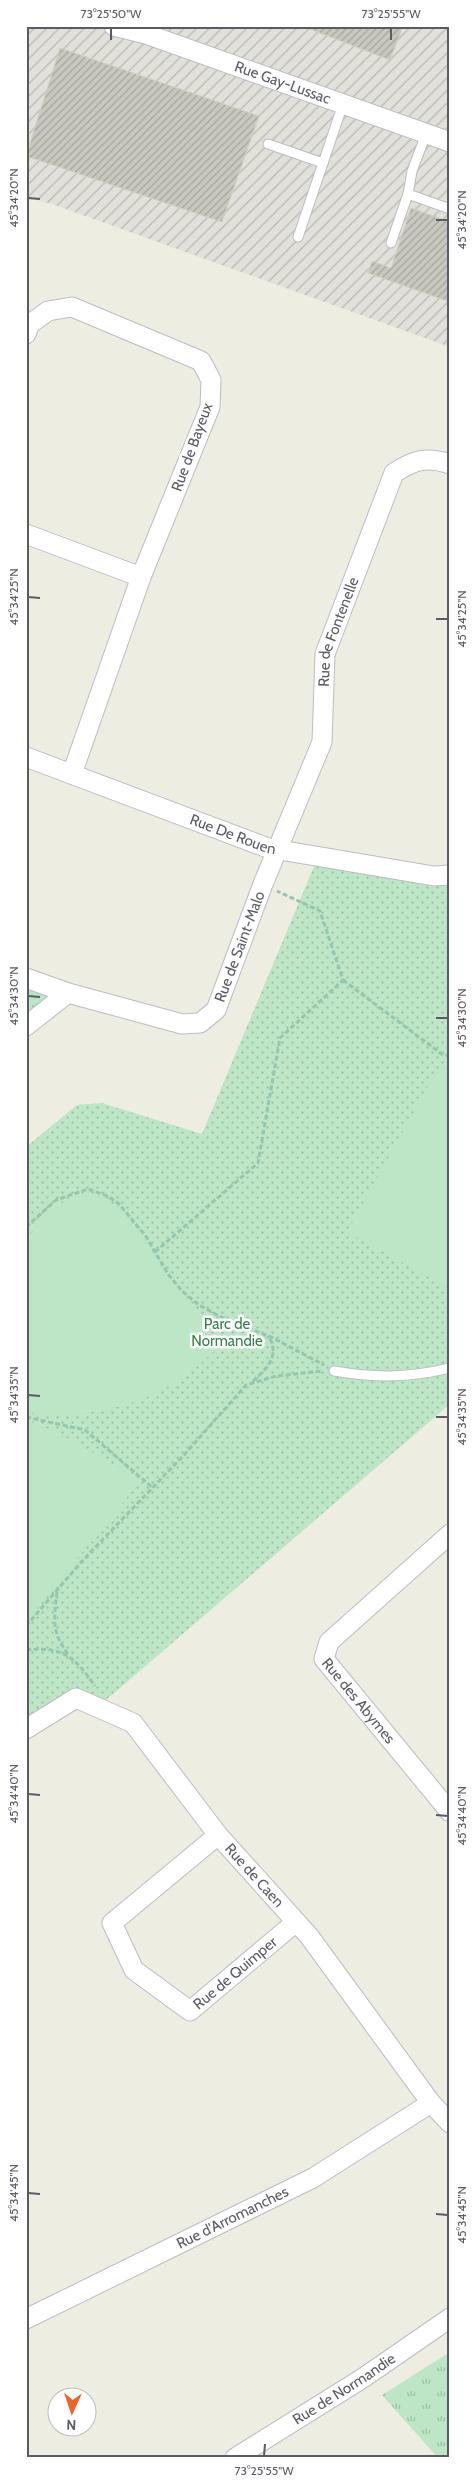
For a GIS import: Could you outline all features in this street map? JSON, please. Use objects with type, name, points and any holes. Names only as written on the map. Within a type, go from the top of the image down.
[{"type":"street","name":"Rue Gay-Lussac","points":[[114,26],[146,34],[450,142]]},
{"type":"street","name":"Rue de Bayeux","points":[[26,334],[30,324],[48,311],[72,307],[201,361],[211,380],[210,407],[141,577],[72,774]]},
{"type":"street","name":"Rue de Fontenelle","points":[[277,849],[322,742],[325,654],[394,473],[411,462],[436,459],[450,464]]},
{"type":"street","points":[[26,534],[141,577]]},
{"type":"street","name":"Rue De Rouen","points":[[26,757],[268,848],[434,876],[450,875]]},
{"type":"street","name":"Rue de Saint-Malo","points":[[26,978],[68,993],[182,1024],[200,1023],[216,1010],[277,849]]},
{"type":"street","points":[[26,1026],[68,993]]},
{"type":"street","name":"Rue des Abymes","points":[[450,1534],[329,1642],[324,1659],[450,1812]]},
{"type":"street","name":"Rue de Caen","points":[[26,1729],[76,1698],[99,1706],[132,1724],[218,1835],[296,1922],[431,2103],[450,2123]]},
{"type":"street","name":"Rue de Quimper","points":[[218,1835],[112,1923],[134,1970],[190,2011],[296,1922]]},
{"type":"street","name":"Rue d'Arromanches","points":[[26,2320],[313,2178],[431,2103]]},
{"type":"street","name":"Rue de Normandie","points":[[235,2458],[363,2378],[450,2318]]},
{"type":"lane","points":[[298,237],[343,104]]},
{"type":"lane","points":[[391,242],[408,194],[412,171],[426,134]]},
{"type":"lane","points":[[268,144],[324,164]]},
{"type":"lane","points":[[408,194],[450,209]]},
{"type":"lane","points":[[334,1371],[361,1376],[393,1377],[416,1376],[450,1368]]},
{"type":"path","points":[[263,884],[320,911],[343,980],[443,1055],[450,1055]]},
{"type":"path","points":[[155,1252],[258,1163],[280,1038],[343,980]]},
{"type":"path","points":[[26,1227],[56,1200],[88,1190],[107,1196],[118,1203],[146,1235],[168,1274],[182,1292],[199,1305],[221,1317],[267,1335],[334,1371]]},
{"type":"path","points":[[251,1383],[271,1362],[274,1351],[272,1342],[267,1335]]},
{"type":"path","points":[[26,1626],[83,1560],[246,1385],[276,1376],[334,1371]]},
{"type":"path","points":[[26,1416],[85,1430],[152,1488]]},
{"type":"path","points":[[57,1590],[54,1618],[56,1635],[68,1655],[95,1686],[99,1706]]},
{"type":"path","points":[[26,1650],[57,1650],[68,1655]]},
{"type":"shaded area","points":[[26,26],[450,26],[450,347],[52,204],[26,197]]},
{"type":"green space","name":"Parc de Normandie","points":[[318,857],[450,875],[450,1404],[99,1706],[76,1698],[26,1729],[26,1147],[77,1105],[102,1103],[202,1134]]},
{"type":"green space","points":[[26,978],[68,993],[26,1026]]},
{"type":"green space","points":[[439,1067],[450,1073],[450,1275],[444,1285],[347,1232]]},
{"type":"green space","points":[[78,1196],[98,1197],[122,1209],[220,1346],[172,1384],[139,1400],[121,1406],[79,1414],[59,1416],[32,1413],[26,1410],[26,1240],[53,1207]]},
{"type":"green space","points":[[26,1420],[54,1431],[141,1480],[26,1622]]},
{"type":"green space","points":[[450,2352],[450,2458],[438,2458],[382,2395]]},
{"type":"building","points":[[302,26],[403,26],[390,60]]},
{"type":"building","points":[[60,48],[259,116],[222,222],[26,156]]},
{"type":"building","points":[[411,208],[450,222],[450,302],[368,273],[372,261],[391,268]]}]
